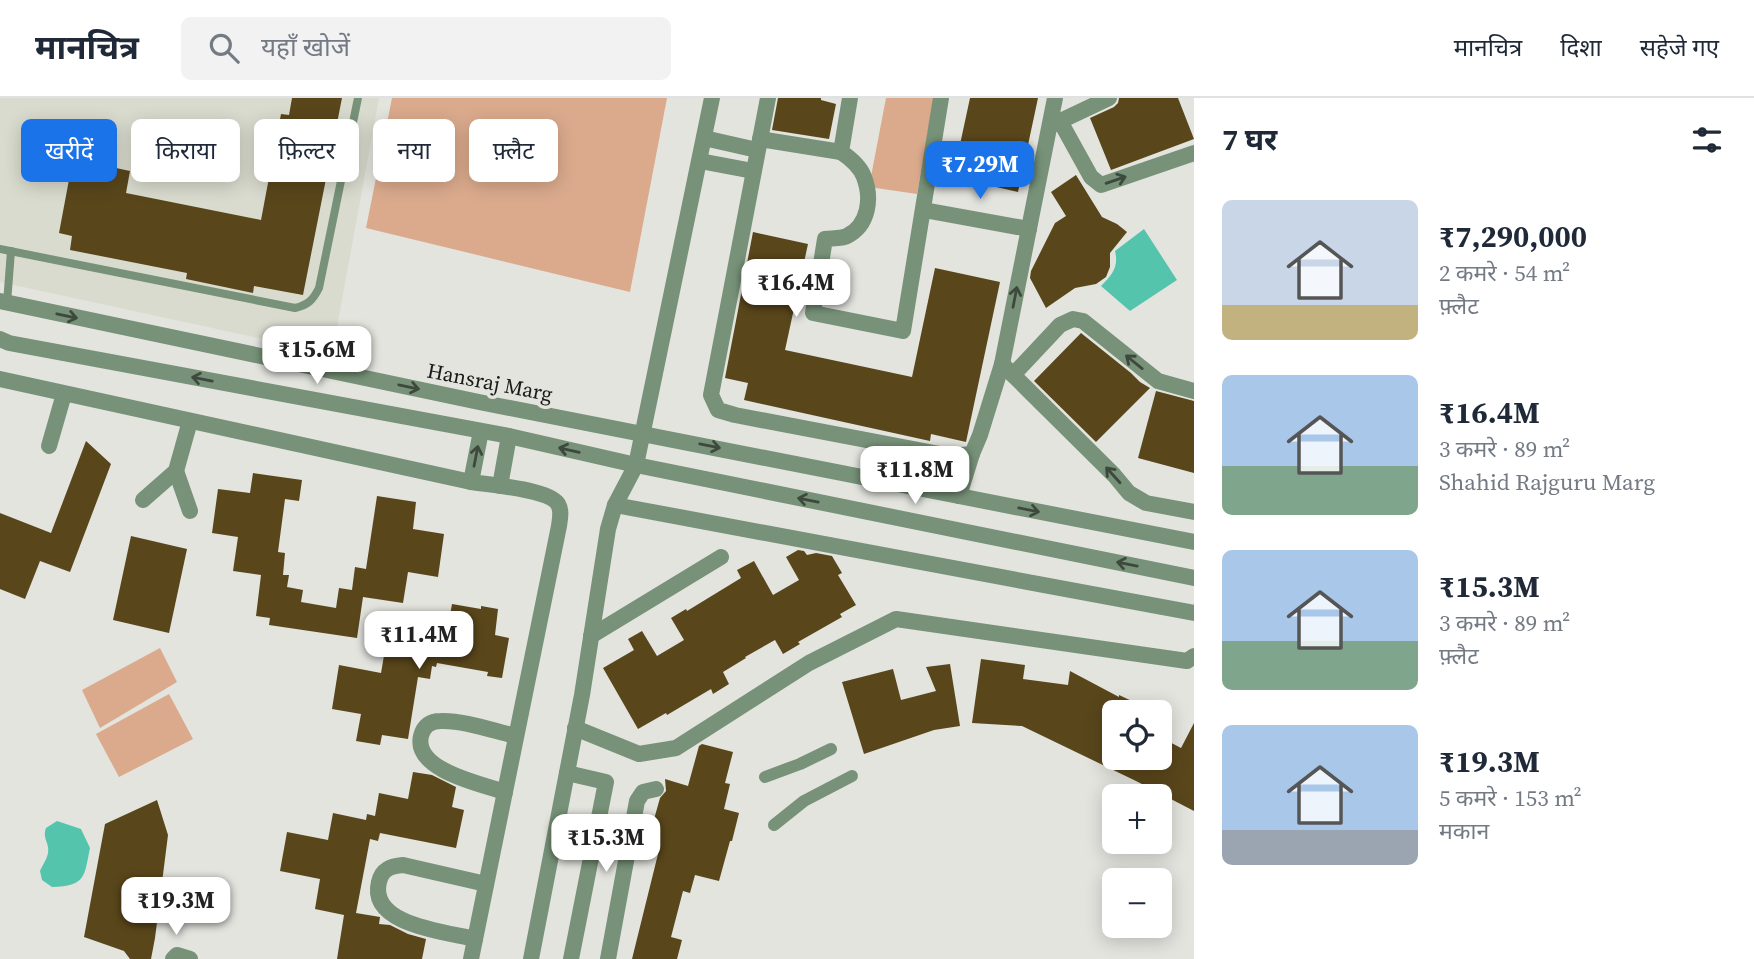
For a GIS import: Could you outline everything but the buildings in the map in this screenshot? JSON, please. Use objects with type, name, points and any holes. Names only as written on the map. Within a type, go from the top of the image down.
[{"type":"street","points":[[531,959],[567,773],[608,529],[615,505],[636,465],[712,98]]},
{"type":"street","points":[[768,98],[711,395],[718,410],[950,456],[972,454]]},
{"type":"street","points":[[841,152],[850,98]]},
{"type":"street","points":[[704,138],[841,152],[852,160],[863,175],[869,208],[862,224],[846,236],[825,239],[813,313],[903,331],[941,98]]},
{"type":"street","points":[[960,496],[972,454],[1007,370],[1029,229],[1055,123],[1055,98]]},
{"type":"street","points":[[1055,123],[1109,98]]},
{"type":"street","points":[[1055,123],[1091,177],[1101,185],[1194,153]]},
{"type":"street","points":[[699,161],[753,171]]},
{"type":"street","points":[[924,210],[1029,229]]},
{"type":"street","name":"Hansraj Marg","points":[[3,302],[480,402],[1194,542]]},
{"type":"street","points":[[1007,370],[1060,325],[1073,319],[1083,321],[1158,381],[1194,391]]},
{"type":"street","points":[[0,339],[9,343],[509,436],[636,465],[1194,578]]},
{"type":"street","points":[[1007,370],[1114,475],[1129,494],[1146,503],[1194,512]]},
{"type":"street","points":[[0,379],[471,482],[538,492],[557,502],[561,511],[471,959]]},
{"type":"street","points":[[49,446],[64,394]]},
{"type":"street","points":[[143,500],[176,471],[190,421]]},
{"type":"street","points":[[471,482],[481,431]]},
{"type":"street","points":[[500,486],[509,436]]},
{"type":"street","points":[[176,471],[190,511]]},
{"type":"street","points":[[615,505],[1194,613]]},
{"type":"street","points":[[591,636],[720,557]]},
{"type":"street","points":[[575,728],[639,754],[676,748],[809,663],[896,619],[1187,661],[1194,656]]},
{"type":"street","points":[[505,792],[458,776],[433,764],[426,757],[421,744],[421,734],[426,725],[442,720],[516,736]]},
{"type":"street","points":[[765,777],[831,749]]},
{"type":"street","points":[[567,773],[606,782],[571,959]]},
{"type":"street","points":[[774,825],[804,801],[852,776]]},
{"type":"street","points":[[608,959],[636,801],[642,792],[656,789]]},
{"type":"street","points":[[475,939],[419,926],[395,917],[379,902],[377,887],[386,869],[403,865],[486,884]]},
{"type":"street","points":[[173,959],[177,955],[190,959]]},
{"type":"lane","points":[[0,248],[295,308],[306,306],[319,288],[358,98]]},
{"type":"lane","points":[[3,302],[11,251]]},
{"type":"shaded area","points":[[0,98],[379,98],[373,119],[332,354],[0,282]]},
{"type":"shaded area","points":[[392,98],[667,98],[630,292],[366,228],[375,182],[455,182],[455,119],[388,119]]},
{"type":"shaded area","points":[[886,98],[934,98],[917,194],[869,187]]},
{"type":"shaded area","points":[[1144,229],[1177,280],[1130,311],[1101,286],[1114,270],[1115,251]]},
{"type":"shaded area","points":[[160,648],[177,682],[100,728],[82,690]]},
{"type":"shaded area","points":[[169,694],[193,739],[119,777],[96,734]]},
{"type":"shaded area","points":[[57,821],[81,829],[90,848],[82,878],[71,885],[52,887],[42,880],[40,871],[48,853],[46,828]]}]
